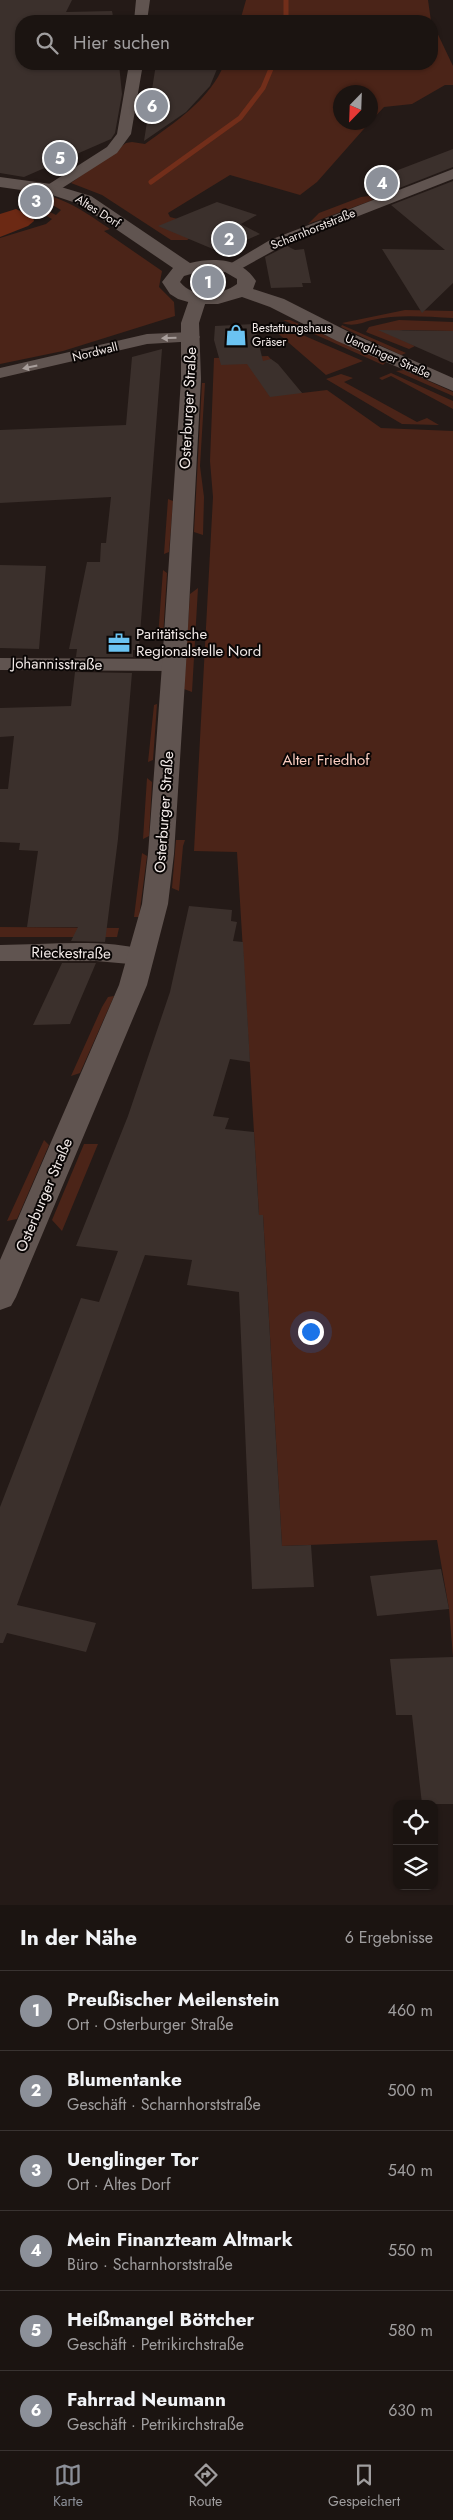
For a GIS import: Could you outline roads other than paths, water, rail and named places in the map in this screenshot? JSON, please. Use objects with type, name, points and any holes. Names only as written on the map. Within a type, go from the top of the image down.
[{"type":"street","points":[[141,15],[143,0]]},
{"type":"street","points":[[52,188],[112,150],[119,142],[124,134],[135,70]]},
{"type":"street","name":"Scharnhorststraße","points":[[231,268],[276,243],[453,174]]},
{"type":"street","name":"Altes Dorf","points":[[0,182],[52,188],[91,203],[186,269]]},
{"type":"street","points":[[204,265],[231,268],[239,272],[247,281],[242,290],[223,298],[188,296],[173,288],[171,282],[172,277],[186,269],[204,265]]},
{"type":"street","name":"Uenglinger Straße","points":[[242,290],[277,303],[344,337],[453,385]]},
{"type":"street","name":"Osterburger Straße","points":[[0,1297],[121,1013],[142,957],[151,925],[158,884],[174,665],[191,379],[190,323],[198,298]]},
{"type":"street","name":"Nordwall","points":[[0,373],[146,339],[191,337]]},
{"type":"street","name":"Johannisstraße","points":[[0,664],[174,665]]},
{"type":"street","name":"Rieckestraße","points":[[0,953],[96,952],[142,957]]},
{"type":"waterway","points":[[286,0],[286,15]]},
{"type":"waterway","points":[[151,182],[240,118],[263,88],[270,70]]},
{"type":"place","name":"Fahrrad Neumann","points":[[152,106]]},
{"type":"place","name":"Heißmangel Böttcher","points":[[60,158]]},
{"type":"place","name":"Mein Finanzteam Altmark","points":[[382,183]]},
{"type":"place","name":"Uenglinger Tor","points":[[36,201]]},
{"type":"place","name":"Blumentanke","points":[[229,239]]},
{"type":"place","name":"Preußischer Meilenstein","points":[[208,282]]},
{"type":"place","name":"Bestattungshaus Gräser","points":[[236,335]]},
{"type":"place","name":"Paritätische Regionalstelle Nord","points":[[119,643]]},
{"type":"park label","name":"Alter Friedhof","points":[[326,760]]}]
